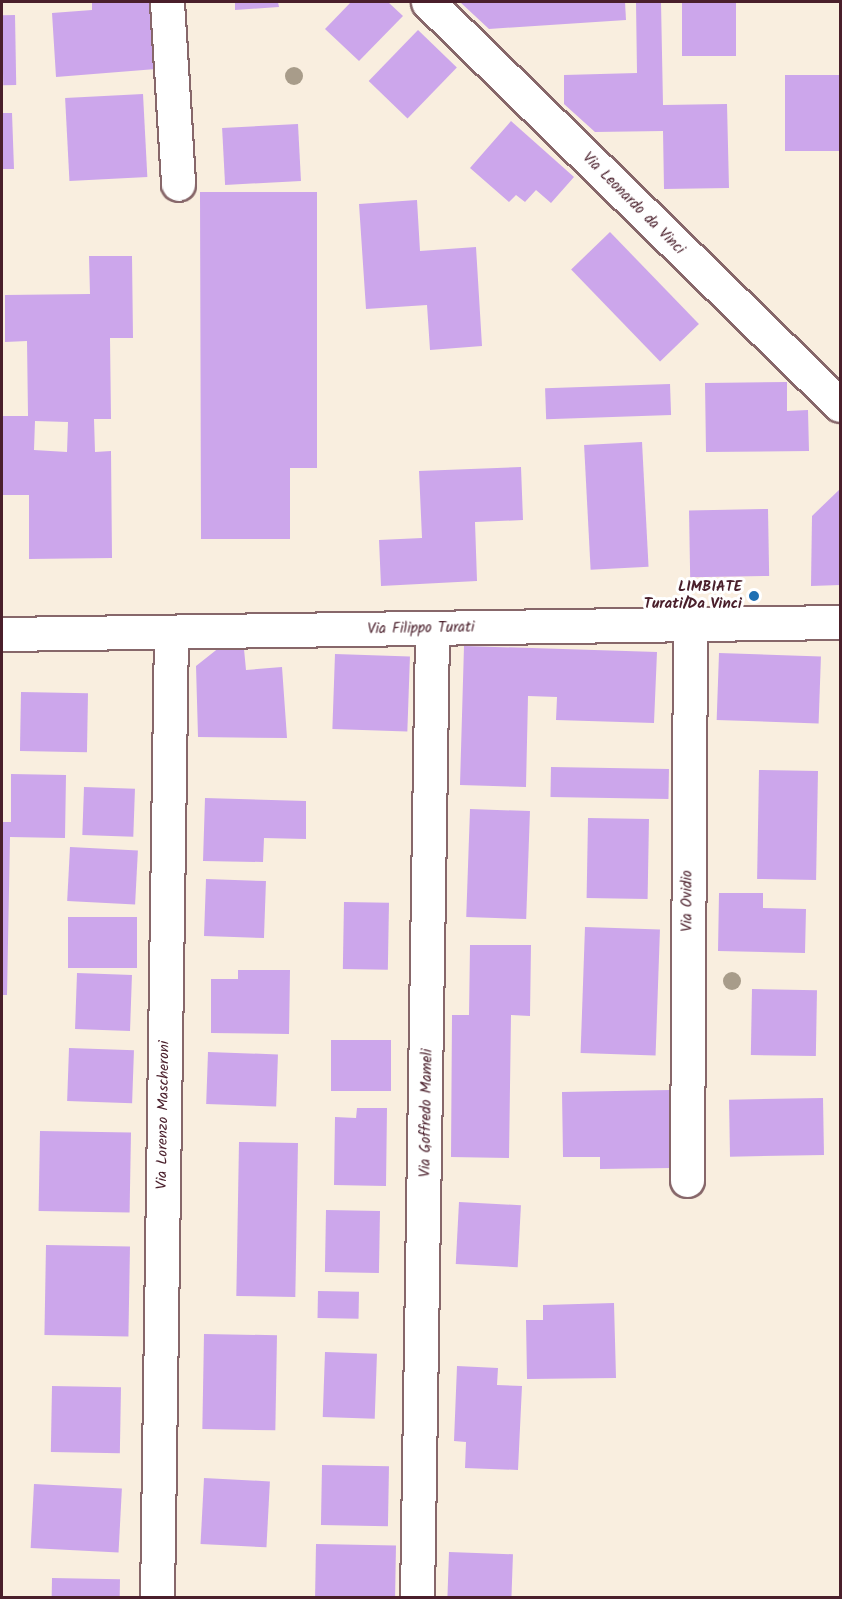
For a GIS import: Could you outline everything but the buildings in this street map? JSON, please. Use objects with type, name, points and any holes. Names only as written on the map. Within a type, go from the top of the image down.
[{"type":"street","points":[[167,2],[178,184]]},
{"type":"street","name":"Via Leonardo da Vinci","points":[[428,2],[840,405]]},
{"type":"street","name":"Via Filippo Turati","points":[[2,634],[840,622]]},
{"type":"street","name":"Via Ovidio","points":[[687,1180],[690,623]]},
{"type":"street","name":"Via Goffredo Mameli","points":[[417,1598],[432,629]]},
{"type":"street","name":"Via Lorenzo Mascheroni","points":[[158,1598],[171,632]]},
{"type":"place","name":"LIMBIATE Turati/Da Vinci","points":[[754,596]]}]
